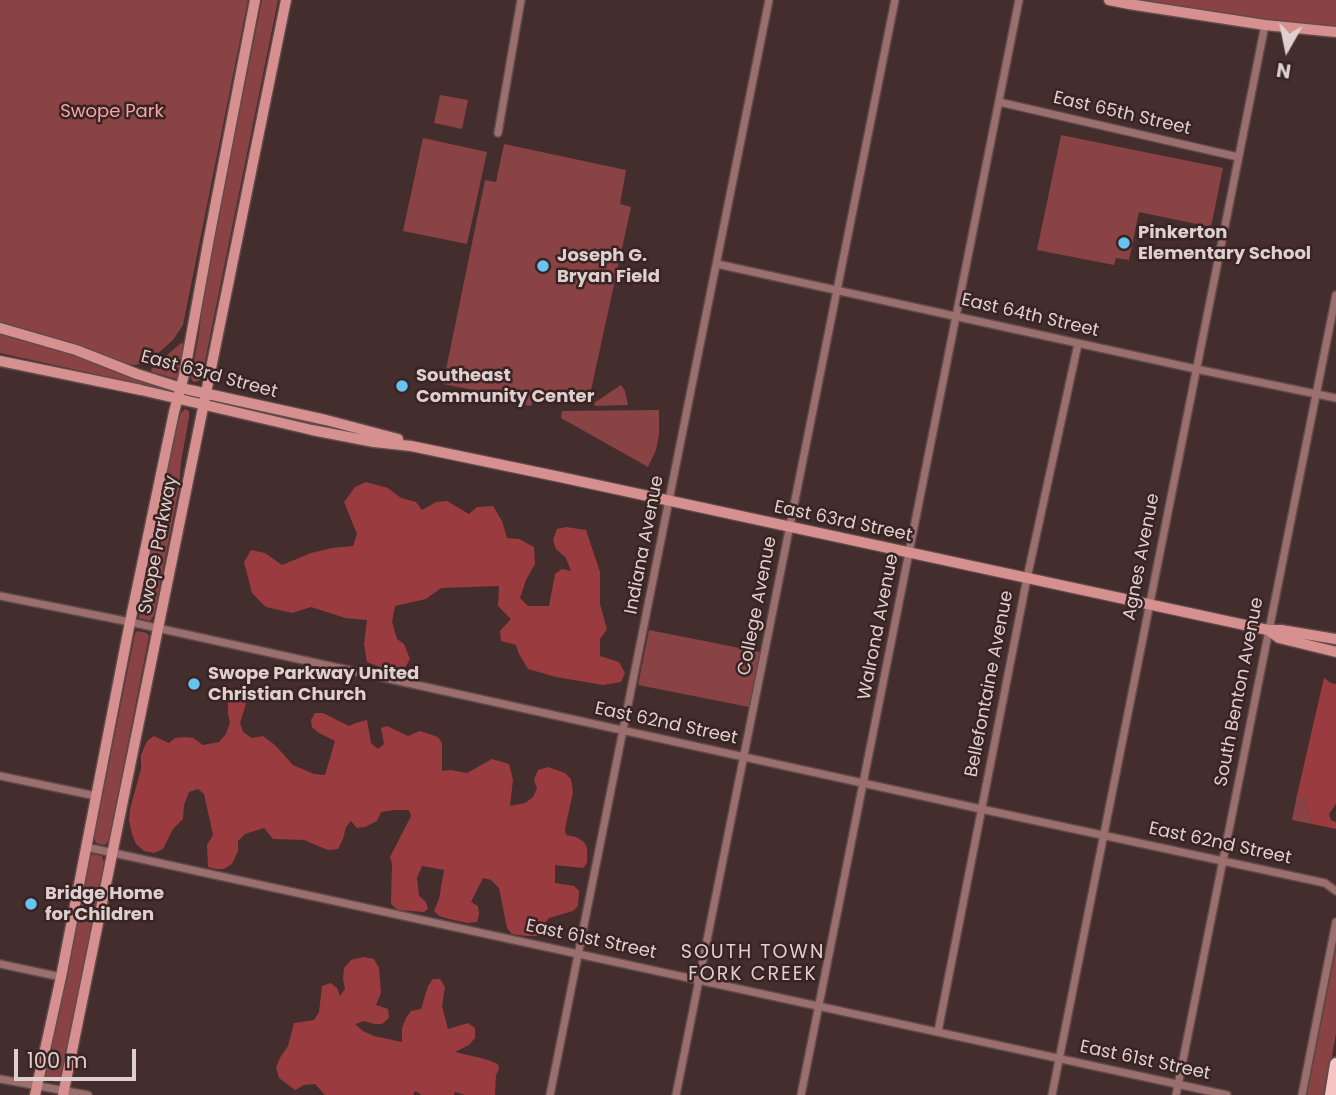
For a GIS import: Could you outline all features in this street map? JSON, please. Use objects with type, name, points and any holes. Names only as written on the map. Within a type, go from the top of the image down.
[{"type":"highway","points":[[1331,1095],[1336,1063]]},
{"type":"main road","name":"Swope Parkway","points":[[36,1091],[61,977],[130,622],[181,388],[255,0]]},
{"type":"main road","name":"Swope Parkway","points":[[64,1092],[286,0]]},
{"type":"main road","points":[[1109,0],[1265,25],[1336,32]]},
{"type":"main road","name":"East 63rd Street","points":[[0,328],[76,350],[181,388],[326,420],[397,439],[411,446]]},
{"type":"main road","name":"East 63rd Street","points":[[0,361],[324,432],[411,446],[1268,630],[1336,639]]},
{"type":"main road","name":"East 63rd Street","points":[[1268,630],[1279,638],[1336,652]]},
{"type":"street","points":[[498,133],[521,0]]},
{"type":"street","name":"Indiana Avenue","points":[[550,1095],[769,0]]},
{"type":"street","name":"College Avenue","points":[[676,1095],[895,0]]},
{"type":"street","name":"Walrond Avenue","points":[[801,1095],[1019,0]]},
{"type":"street","name":"Agnes Avenue","points":[[1052,1095],[1265,25]]},
{"type":"street","name":"East 65th Street","points":[[999,102],[1238,157]]},
{"type":"street","name":"East 64th Street","points":[[717,264],[1336,398]]},
{"type":"street","name":"South Benton Avenue","points":[[1175,1095],[1336,295]]},
{"type":"street","name":"Bellefontaine Avenue","points":[[938,1031],[1027,578],[1078,344]]},
{"type":"street","name":"East 62nd Street","points":[[0,596],[130,622],[1325,883],[1336,891]]},
{"type":"street","points":[[0,776],[96,796]]},
{"type":"street","name":"East 61st Street","points":[[86,847],[1227,1095]]},
{"type":"street","points":[[1302,1095],[1336,922]]},
{"type":"street","points":[[0,964],[61,977]]},
{"type":"street","points":[[0,1079],[36,1091],[88,1095]]},
{"type":"green space","name":"Swope Park","points":[[0,0],[248,0],[183,325],[173,340],[142,364],[124,363],[54,339],[0,325]]},
{"type":"green space","points":[[262,0],[278,0],[202,376],[199,381],[194,382],[191,379],[204,289]]},
{"type":"green space","points":[[1130,0],[1336,0],[1336,28],[1257,20]]},
{"type":"green space","points":[[440,95],[468,100],[462,129],[434,123]]},
{"type":"green space","points":[[1061,135],[1223,168],[1211,227],[1139,212],[1129,260],[1116,258],[1114,265],[1037,250]]},
{"type":"green space","points":[[423,138],[487,152],[467,244],[403,231]]},
{"type":"green space","name":"Joseph G. Bryan Field","points":[[504,144],[626,170],[620,204],[631,207],[589,399],[568,397],[554,402],[534,397],[531,406],[494,398],[495,394],[443,384],[485,180],[496,182]]},
{"type":"green space","points":[[0,334],[66,352],[163,385],[162,389],[0,353]]},
{"type":"green space","points":[[181,343],[184,344],[177,379],[152,372],[151,369]]},
{"type":"green space","points":[[621,385],[628,405],[595,406],[594,403]]},
{"type":"green space","points":[[185,409],[189,411],[189,417],[179,488],[154,615],[150,621],[139,618],[139,612],[177,422]]},
{"type":"green space","points":[[659,410],[656,450],[648,467],[561,418],[562,411]]},
{"type":"green space","points":[[649,630],[760,652],[749,707],[638,685]]},
{"type":"green space","points":[[137,631],[149,636],[109,840],[104,845],[96,843],[94,838]]},
{"type":"green space","points":[[1297,795],[1305,799],[1312,824],[1292,820]]},
{"type":"green space","points":[[92,854],[102,856],[104,862],[61,1077],[59,1082],[56,1082],[45,1077]]},
{"type":"green space","points":[[1336,948],[1336,1034],[1325,1095],[1307,1095]]},
{"type":"shaded area","points":[[366,482],[388,488],[401,498],[416,502],[422,510],[436,502],[447,501],[469,514],[477,507],[493,506],[502,521],[507,538],[519,539],[534,547],[535,564],[520,598],[528,606],[549,606],[555,574],[562,569],[571,571],[566,558],[556,549],[553,540],[557,529],[566,527],[586,530],[600,572],[600,604],[607,629],[600,639],[600,656],[619,662],[625,673],[621,682],[603,685],[528,669],[516,645],[501,641],[500,631],[511,619],[498,606],[499,586],[441,588],[426,599],[395,606],[392,622],[397,639],[404,644],[410,659],[403,671],[389,671],[367,662],[364,644],[367,620],[345,618],[311,607],[292,613],[266,607],[252,593],[244,562],[251,550],[265,553],[282,565],[311,553],[353,546],[357,534],[344,502],[355,487]]},
{"type":"shaded area","points":[[1324,678],[1336,684],[1336,804],[1329,814],[1331,820],[1336,822],[1336,829],[1312,824],[1305,799],[1297,795]]},
{"type":"shaded area","points":[[242,694],[246,704],[240,723],[243,732],[252,738],[263,736],[293,765],[314,774],[325,775],[335,741],[312,727],[311,720],[315,713],[323,713],[349,726],[367,720],[371,743],[378,749],[384,744],[381,728],[387,726],[408,736],[420,731],[438,737],[442,743],[442,771],[467,773],[492,759],[509,764],[513,780],[510,806],[525,803],[533,797],[537,789],[534,780],[538,770],[548,767],[565,773],[571,779],[573,792],[566,835],[584,842],[587,848],[587,863],[583,868],[555,865],[555,883],[574,886],[579,891],[578,906],[573,911],[549,918],[538,936],[512,934],[507,928],[499,888],[491,880],[483,878],[471,902],[478,906],[477,922],[449,919],[434,911],[444,870],[422,866],[417,878],[419,896],[426,902],[428,909],[424,912],[398,910],[391,904],[390,857],[411,816],[409,810],[381,812],[377,821],[365,827],[357,828],[351,821],[338,849],[328,850],[304,840],[273,839],[264,828],[254,831],[245,834],[238,841],[238,851],[232,864],[224,869],[216,869],[208,867],[207,845],[213,835],[204,794],[198,789],[189,792],[183,819],[173,829],[163,849],[154,853],[144,851],[136,844],[129,820],[141,769],[141,755],[147,741],[154,736],[169,743],[175,738],[185,737],[193,738],[203,745],[219,742],[226,734],[230,722],[228,701],[234,695]]},
{"type":"shaded area","points":[[364,957],[374,959],[379,968],[381,993],[376,1005],[388,1009],[389,1018],[382,1024],[364,1021],[355,1024],[374,1036],[402,1042],[402,1028],[406,1018],[411,1011],[421,1009],[428,986],[433,979],[440,979],[445,987],[442,1006],[448,1029],[468,1023],[475,1028],[475,1038],[469,1045],[455,1052],[498,1064],[495,1095],[465,1095],[455,1092],[454,1095],[422,1095],[415,1091],[413,1095],[325,1095],[315,1084],[304,1085],[295,1090],[279,1078],[276,1067],[288,1046],[294,1023],[314,1020],[319,1012],[322,986],[331,983],[340,996],[345,989],[344,968],[351,960]]},
{"type":"place","name":"Pinkerton Elementary School","points":[[1124,243]]},
{"type":"place","name":"Joseph G. Bryan Field","points":[[543,266]]},
{"type":"place","name":"Southeast Community Center","points":[[402,386]]},
{"type":"place","name":"Swope Parkway United Christian Church","points":[[194,684]]},
{"type":"place","name":"Bridge Home for Children","points":[[31,904]]},
{"type":"district","name":"SOUTH TOWN FORK CREEK","points":[[753,964]]}]
